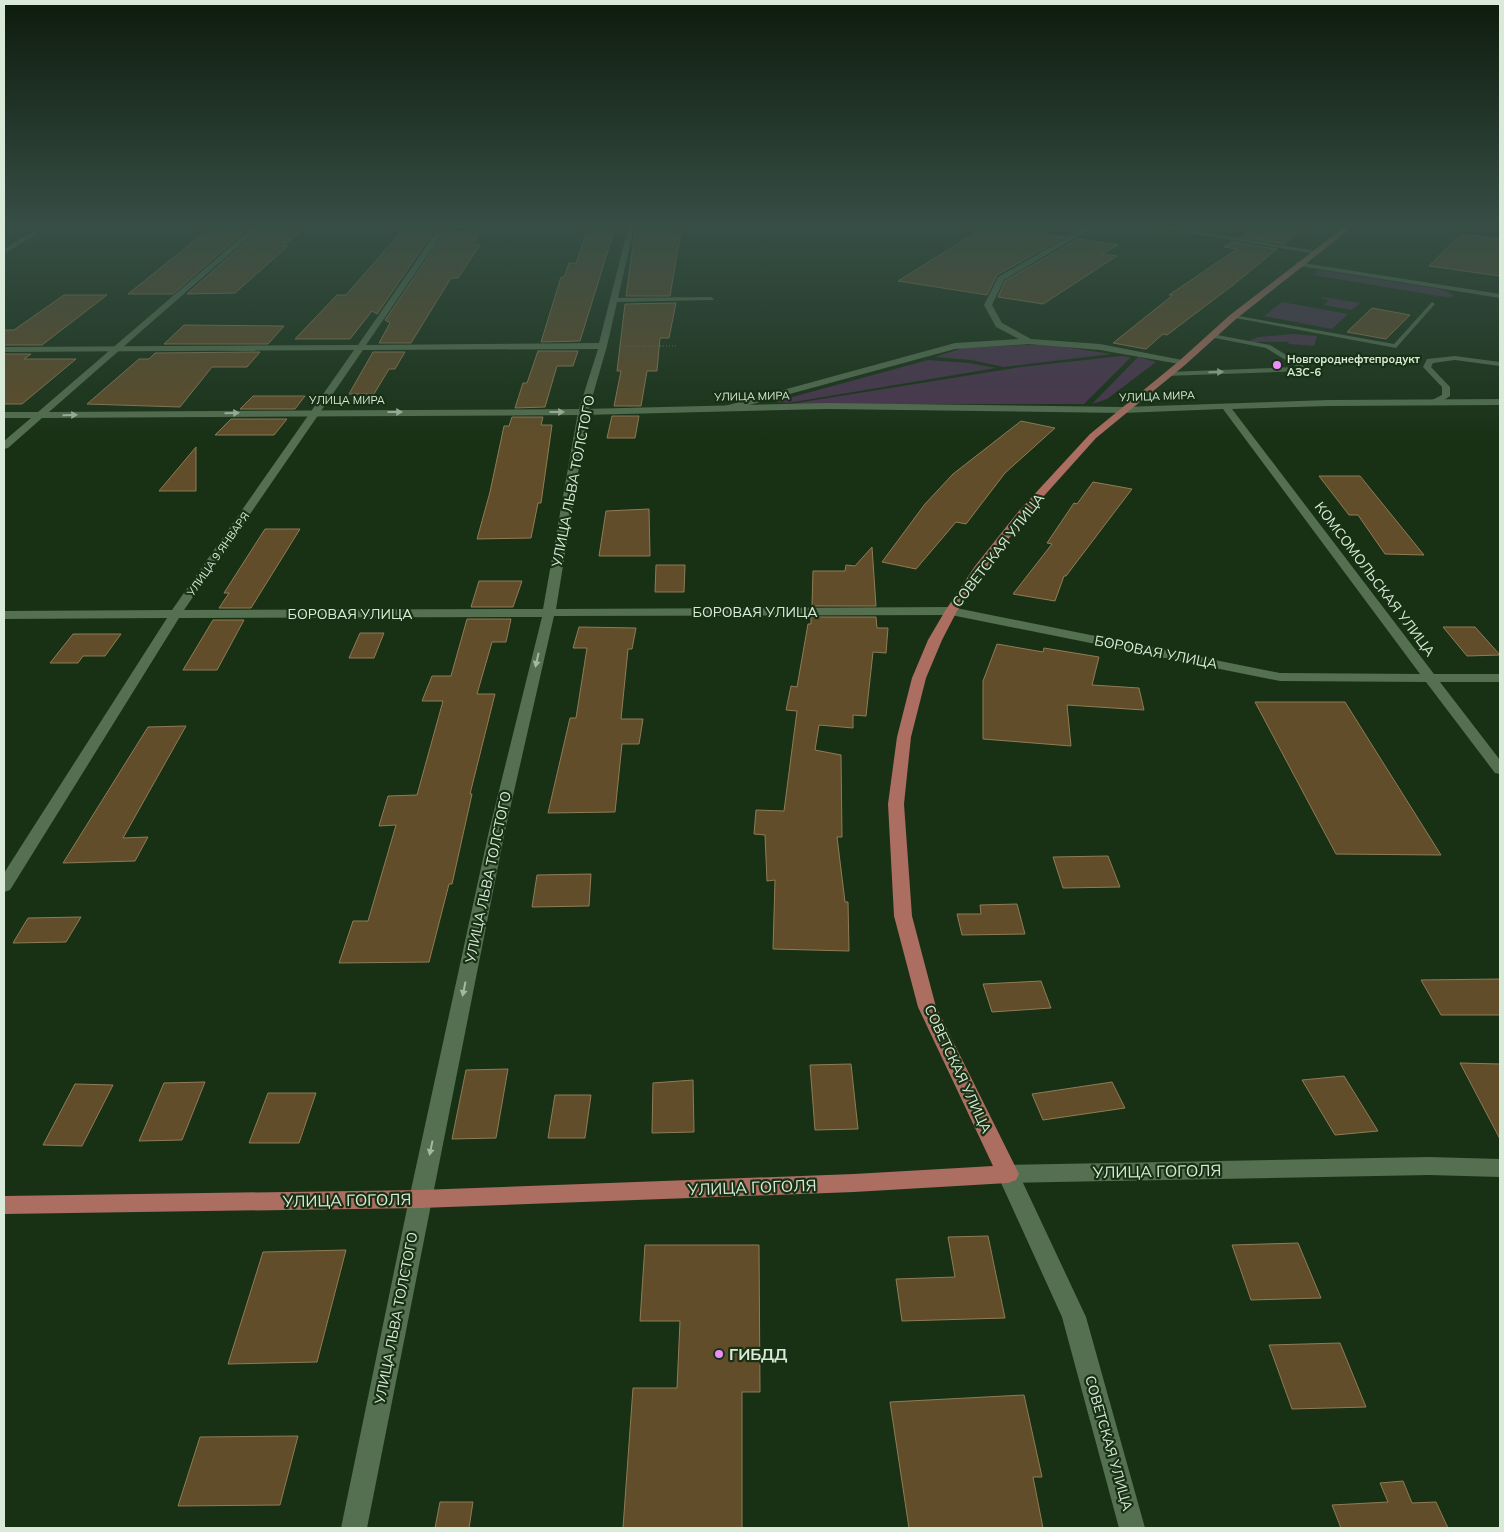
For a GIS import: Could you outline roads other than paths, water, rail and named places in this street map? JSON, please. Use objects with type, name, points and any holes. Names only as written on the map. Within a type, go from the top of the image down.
[{"type":"main road","name":"СОВЕТСКАЯ УЛИЦА","points":[[1008,1174],[927,1007],[903,916],[896,804],[904,737],[919,678],[935,640],[951,611],[979,569],[1022,514],[1093,436],[1255,299]]},
{"type":"main road","name":"УЛИЦА ГОГОЛЯ","points":[[4,1205],[420,1199],[854,1183],[1008,1174]]},
{"type":"street","points":[[4,446],[174,299]]},
{"type":"street","name":"УЛИЦА 9 ЯНВАРЯ","points":[[4,886],[175,615],[318,412],[360,346],[393,299]]},
{"type":"street","points":[[991,299],[988,305],[1000,325],[1029,341]]},
{"type":"street","name":"УЛИЦА ЛЬВА ТОЛСТОГО","points":[[354,1528],[497,830],[549,612],[583,412],[603,346],[614,300]]},
{"type":"street","points":[[724,409],[955,346],[1029,341],[1100,347],[1182,363]]},
{"type":"street","points":[[4,349],[603,346]]},
{"type":"street","name":"УЛИЦА МИРА","points":[[4,415],[583,412],[827,406],[1123,410],[1225,406],[1500,402]]},
{"type":"street","name":"КОМСОМОЛЬСКАЯ УЛИЦА","points":[[1225,406],[1500,770]]},
{"type":"street","name":"БОРОВАЯ УЛИЦА","points":[[4,615],[951,611],[1280,677],[1430,676],[1500,678]]},
{"type":"street","name":"УЛИЦА ГОГОЛЯ","points":[[1008,1174],[1429,1166],[1500,1168]]},
{"type":"street","name":"СОВЕТСКАЯ УЛИЦА","points":[[1008,1174],[1074,1317],[1132,1528]]},
{"type":"lane","points":[[614,300],[663,299]]},
{"type":"lane","points":[[1233,317],[1396,346],[1432,304]]},
{"type":"lane","points":[[1168,374],[1305,369],[1268,346],[1212,336]]},
{"type":"lane","points":[[1435,402],[1446,396],[1446,387],[1427,366],[1430,360],[1454,358],[1500,364]]},
{"type":"place","name":"Новгороднефтепродукт АЗС-6","points":[[1277,365]]},
{"type":"place","name":"ГИБДД","points":[[719,1354]]}]
